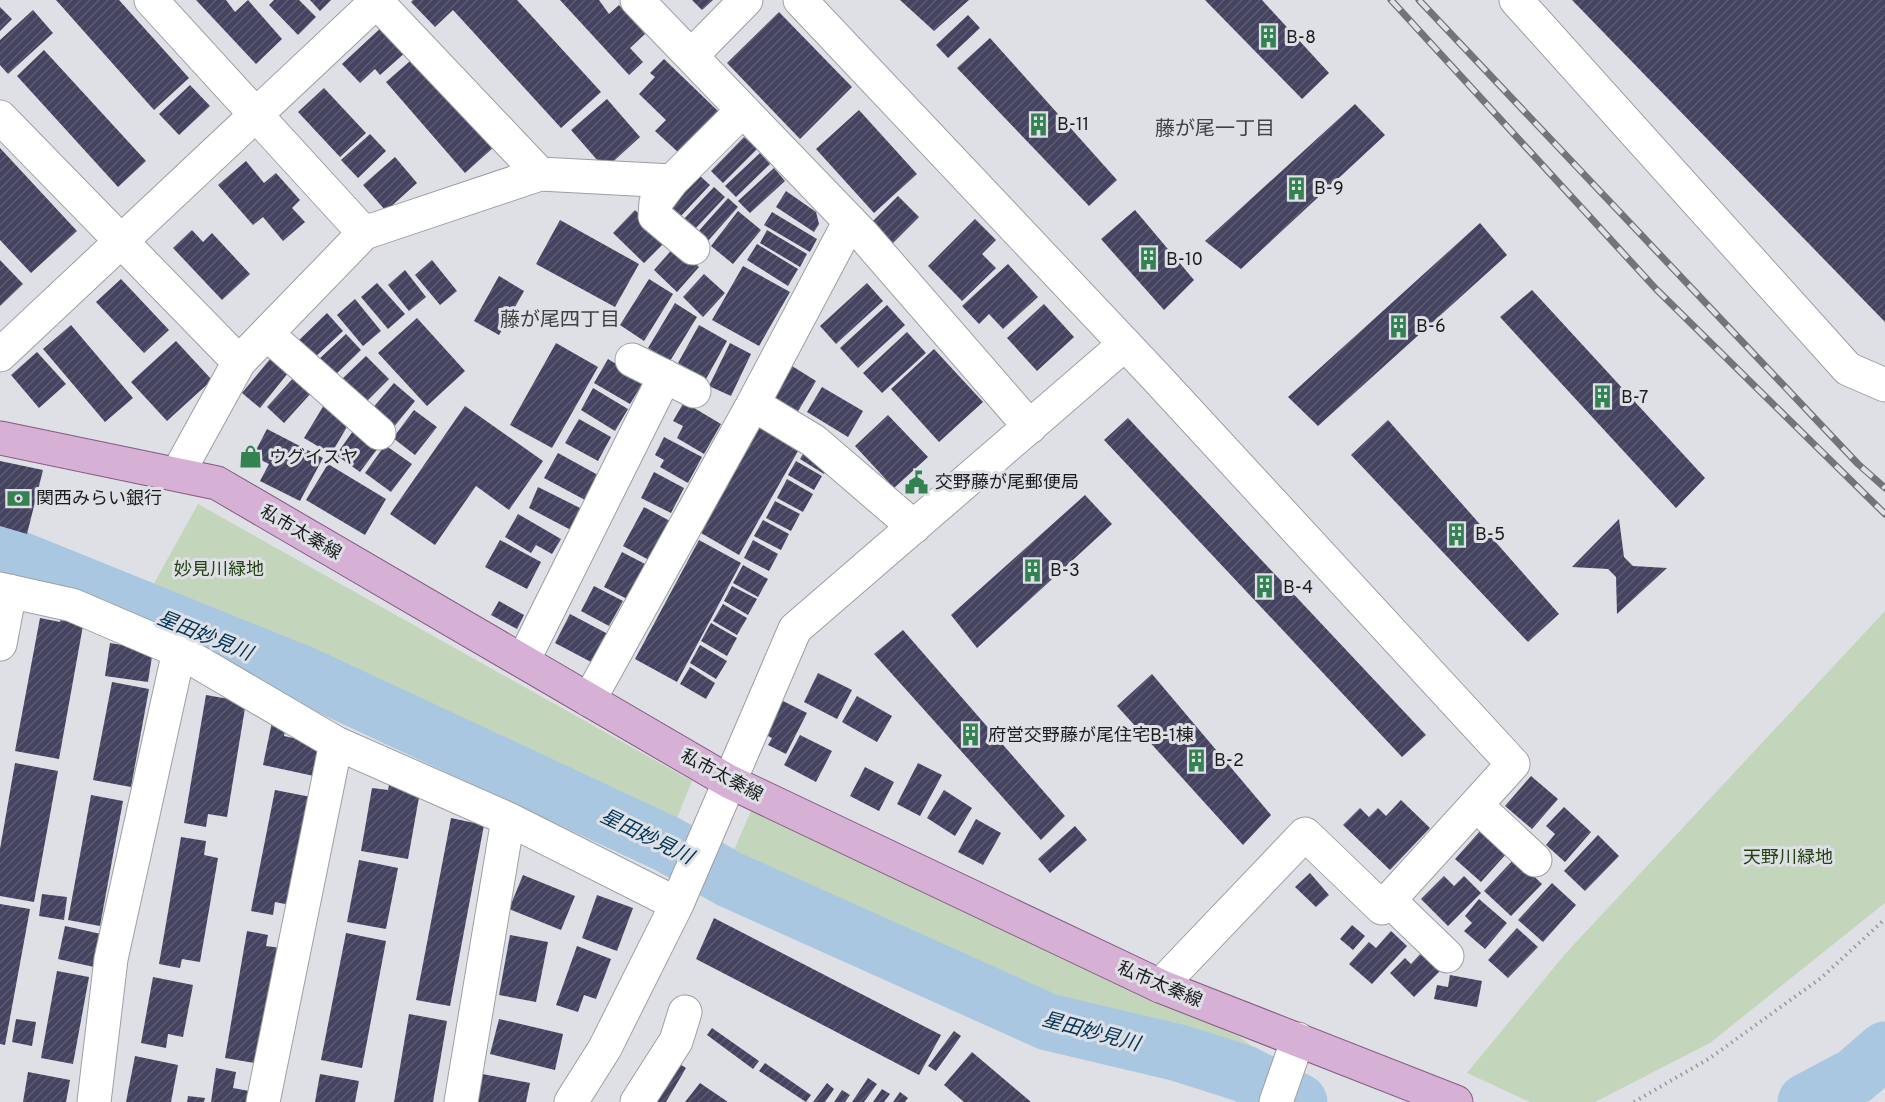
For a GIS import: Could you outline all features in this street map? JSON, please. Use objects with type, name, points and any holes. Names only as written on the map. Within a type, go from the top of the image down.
[{"type":"main road","name":"私市太秦線","points":[[0,438],[217,483],[728,781],[1160,986],[1456,1102]]},
{"type":"street","points":[[151,0],[364,233]]},
{"type":"street","points":[[0,356],[122,243],[376,0],[540,174]]},
{"type":"street","points":[[637,0],[850,221],[1030,427]]},
{"type":"street","points":[[691,56],[746,0]]},
{"type":"street","points":[[800,0],[1125,344],[1513,764],[1382,908],[1305,834],[1160,986]]},
{"type":"street","points":[[1516,0],[1848,369],[1885,385]]},
{"type":"street","points":[[693,248],[656,216],[656,202],[672,181],[743,110]]},
{"type":"street","points":[[0,117],[239,362]]},
{"type":"street","points":[[178,474],[239,362],[364,233],[540,174],[672,181]]},
{"type":"street","points":[[589,700],[753,404],[850,221]]},
{"type":"street","points":[[267,334],[379,433]]},
{"type":"street","points":[[571,1102],[605,1048],[677,904],[795,629],[1125,344]]},
{"type":"street","points":[[632,360],[694,391]]},
{"type":"street","points":[[523,662],[665,376]]},
{"type":"street","points":[[753,404],[814,441],[914,527]]},
{"type":"street","points":[[0,644],[5,590],[72,604],[179,651],[336,743],[508,819],[677,904]]},
{"type":"street","points":[[94,1102],[111,959],[179,651]]},
{"type":"street","points":[[263,1102],[336,743]]},
{"type":"street","points":[[1476,804],[1535,860]]},
{"type":"street","points":[[461,1102],[508,819]]},
{"type":"street","points":[[1389,900],[1447,956]]},
{"type":"street","points":[[637,1102],[676,1041],[685,1012]]},
{"type":"street","points":[[1281,1088],[1298,1039]]},
{"type":"path","points":[[1634,1102],[1710,1058],[1821,978],[1885,919]]},
{"type":"green space","name":"妙見川緑地","points":[[198,504],[692,781],[669,838],[152,587]]},
{"type":"green space","name":"天野川緑地","points":[[1885,611],[1885,903],[1710,1043],[1595,1102],[1530,1102],[1467,1073],[1565,954]]},
{"type":"green space","points":[[751,811],[1240,1037],[1266,1058],[1264,1070],[1059,1017],[730,859]]},
{"type":"building","points":[[56,0],[119,0],[189,78],[154,110]]},
{"type":"building","points":[[196,0],[226,0],[235,12],[248,0],[282,39],[256,64]]},
{"type":"building","points":[[274,0],[299,0],[316,17],[298,35],[269,5]]},
{"type":"building","points":[[310,0],[331,0],[320,11]]},
{"type":"building","points":[[413,0],[517,0],[601,92],[561,128],[453,10],[435,27],[411,2]]},
{"type":"building","points":[[560,0],[599,0],[609,14],[619,5],[645,34],[630,48],[643,62],[629,75]]},
{"type":"building","points":[[692,0],[713,0],[702,10]]},
{"type":"building","points":[[900,0],[969,0],[934,31]]},
{"type":"building","name":"B-8","points":[[1205,0],[1262,0],[1329,73],[1302,99]]},
{"type":"building","points":[[1572,0],[1885,0],[1885,322]]},
{"type":"building","points":[[0,7],[12,19],[0,31]]},
{"type":"building","points":[[33,10],[53,33],[8,74],[0,65],[0,40]]},
{"type":"building","points":[[779,12],[852,87],[800,139],[727,63]]},
{"type":"building","points":[[968,15],[980,28],[948,58],[936,45]]},
{"type":"building","points":[[384,25],[407,51],[380,75],[375,69],[360,83],[342,64]]},
{"type":"building","name":"B-11","points":[[990,38],[1117,180],[1089,206],[957,68]]},
{"type":"building","points":[[44,50],[146,161],[118,187],[17,76]]},
{"type":"building","points":[[417,55],[495,146],[465,173],[386,82]]},
{"type":"building","points":[[664,59],[718,111],[679,153],[655,131],[666,120],[639,94],[655,77],[650,73]]},
{"type":"building","points":[[190,85],[210,106],[179,135],[159,114]]},
{"type":"building","points":[[324,88],[366,133],[340,157],[298,112]]},
{"type":"building","points":[[607,99],[640,137],[605,169],[571,130]]},
{"type":"building","name":"B-9","points":[[1355,104],[1385,135],[1241,269],[1205,241]]},
{"type":"building","points":[[859,110],[917,174],[874,213],[816,149]]},
{"type":"building","points":[[370,134],[386,151],[358,178],[341,160]]},
{"type":"building","points":[[744,137],[757,149],[723,183],[711,171]]},
{"type":"building","points":[[0,148],[77,231],[31,273],[0,240]]},
{"type":"building","points":[[760,153],[770,164],[736,197],[725,186]]},
{"type":"building","points":[[395,157],[417,183],[386,211],[363,185]]},
{"type":"building","points":[[246,161],[264,183],[276,173],[300,200],[292,208],[305,222],[283,241],[263,217],[253,225],[218,185]]},
{"type":"building","points":[[774,168],[785,181],[750,213],[738,201]]},
{"type":"building","points":[[699,175],[710,185],[679,218],[668,208]]},
{"type":"building","points":[[714,187],[725,197],[694,230],[683,220]]},
{"type":"building","points":[[786,191],[816,212],[819,224],[814,232],[776,207]]},
{"type":"building","points":[[898,196],[919,217],[889,247],[868,226]]},
{"type":"building","points":[[728,198],[738,207],[707,242],[697,233]]},
{"type":"building","points":[[635,210],[666,241],[644,263],[613,233]]},
{"type":"building","name":"B-10","points":[[1135,210],[1194,280],[1164,310],[1101,239]]},
{"type":"building","points":[[738,211],[761,230],[733,264],[711,246]]},
{"type":"building","points":[[772,212],[817,239],[810,252],[764,225]]},
{"type":"building","points":[[975,219],[996,240],[982,254],[996,268],[962,301],[928,266]]},
{"type":"building","points":[[560,220],[639,264],[615,307],[536,264]]},
{"type":"building","name":"B-6","points":[[1480,223],[1507,255],[1318,426],[1288,397]]},
{"type":"building","points":[[192,230],[203,242],[212,233],[250,274],[222,300],[173,248]]},
{"type":"building","points":[[767,230],[807,254],[800,267],[760,243]]},
{"type":"building","points":[[757,244],[798,269],[788,286],[747,260]]},
{"type":"building","points":[[676,245],[699,267],[677,292],[654,270]]},
{"type":"building","points":[[0,260],[23,284],[0,306]]},
{"type":"building","points":[[432,260],[457,291],[440,305],[415,275]]},
{"type":"building","points":[[1008,264],[1038,297],[1003,329],[989,314],[979,324],[962,306]]},
{"type":"building","points":[[743,266],[790,292],[759,346],[712,320]]},
{"type":"building","points":[[405,270],[426,297],[409,311],[388,285]]},
{"type":"building","points":[[704,274],[725,293],[703,317],[683,297]]},
{"type":"building","points":[[499,276],[524,291],[499,335],[474,321]]},
{"type":"building","points":[[121,279],[169,330],[144,353],[96,302]]},
{"type":"building","points":[[649,279],[673,294],[644,341],[620,325]]},
{"type":"building","points":[[377,283],[405,314],[388,329],[361,297]]},
{"type":"building","points":[[867,283],[883,301],[836,344],[820,326]]},
{"type":"building","name":"B-7","points":[[1532,290],[1705,478],[1676,508],[1500,317]]},
{"type":"building","points":[[355,299],[381,331],[363,346],[337,315]]},
{"type":"building","points":[[675,303],[697,317],[670,361],[648,348]]},
{"type":"building","points":[[1044,304],[1074,337],[1037,371],[1007,338]]},
{"type":"building","points":[[887,305],[905,325],[858,368],[840,348]]},
{"type":"building","points":[[327,313],[343,331],[313,359],[297,342]]},
{"type":"building","points":[[417,318],[465,371],[427,406],[378,353]]},
{"type":"building","points":[[71,325],[133,398],[105,422],[43,349]]},
{"type":"building","points":[[699,325],[727,341],[706,379],[678,363]]},
{"type":"building","points":[[907,332],[926,353],[882,393],[863,373]]},
{"type":"building","points":[[346,334],[361,350],[332,378],[317,361]]},
{"type":"building","points":[[176,341],[212,380],[167,421],[131,382]]},
{"type":"building","points":[[556,343],[598,367],[552,448],[510,425]]},
{"type":"building","points":[[730,343],[751,354],[731,396],[709,386]]},
{"type":"building","points":[[934,349],[983,402],[939,442],[891,389]]},
{"type":"building","points":[[37,352],[66,384],[39,408],[11,375]]},
{"type":"building","points":[[366,356],[389,379],[363,405],[340,381]]},
{"type":"building","points":[[270,359],[288,373],[260,408],[242,393]]},
{"type":"building","points":[[608,359],[644,381],[630,404],[594,383]]},
{"type":"building","points":[[792,366],[816,381],[797,413],[772,398]]},
{"type":"building","points":[[296,375],[313,391],[284,423],[267,407]]},
{"type":"building","points":[[394,383],[415,401],[393,428],[371,410]]},
{"type":"building","points":[[822,387],[863,411],[848,437],[807,412]]},
{"type":"building","points":[[593,388],[628,409],[615,431],[581,410]]},
{"type":"building","points":[[684,402],[721,424],[704,454],[677,438],[683,426],[673,421]]},
{"type":"building","points":[[324,405],[351,420],[331,454],[304,438]]},
{"type":"building","points":[[465,406],[543,461],[509,510],[476,486],[435,545],[390,514]]},
{"type":"building","points":[[414,410],[437,427],[415,455],[393,438]]},
{"type":"building","points":[[888,415],[928,457],[894,488],[855,446]]},
{"type":"building","name":"B-4","points":[[1128,418],[1426,735],[1402,757],[1104,440]]},
{"type":"building","points":[[579,419],[611,437],[598,461],[565,443]]},
{"type":"building","name":"B-5","points":[[1388,420],[1559,614],[1528,642],[1351,455]]},
{"type":"building","points":[[763,422],[802,444],[739,555],[701,533]]},
{"type":"building","points":[[267,429],[323,458],[300,501],[260,481],[269,464],[253,456]]},
{"type":"building","points":[[353,431],[378,448],[360,472],[336,455]]},
{"type":"building","points":[[664,437],[702,457],[688,483],[660,467],[664,460],[655,455]]},
{"type":"building","points":[[385,445],[412,464],[391,492],[365,473]]},
{"type":"building","points":[[808,446],[832,462],[824,474],[800,459]]},
{"type":"building","points":[[558,453],[598,475],[585,500],[544,478]]},
{"type":"building","name":"関西みらい銀行","points":[[0,461],[43,470],[27,534],[0,526]]},
{"type":"building","points":[[796,461],[822,476],[814,490],[788,475]]},
{"type":"building","points":[[328,464],[386,499],[365,535],[306,500]]},
{"type":"building","points":[[654,472],[684,488],[671,513],[641,498]]},
{"type":"building","points":[[787,479],[813,494],[803,512],[777,498]]},
{"type":"building","points":[[538,487],[582,509],[571,530],[529,508]]},
{"type":"building","name":"B-3","points":[[1085,495],[1112,524],[977,648],[951,615]]},
{"type":"building","points":[[775,501],[800,514],[791,531],[766,518]]},
{"type":"building","points":[[644,507],[670,521],[649,560],[623,546]]},
{"type":"building","points":[[518,514],[561,539],[552,554],[536,545],[531,553],[505,537]]},
{"type":"building","points":[[1619,519],[1624,557],[1633,566],[1667,568],[1617,614],[1616,577],[1608,569],[1572,567]]},
{"type":"building","points":[[763,520],[789,534],[781,550],[754,536]]},
{"type":"building","points":[[500,540],[541,562],[527,589],[485,567]]},
{"type":"building","points":[[699,540],[741,563],[677,682],[635,659]]},
{"type":"building","points":[[753,540],[778,554],[769,571],[744,558]]},
{"type":"building","points":[[622,552],[645,564],[627,599],[604,587]]},
{"type":"building","points":[[743,565],[768,579],[758,597],[733,583]]},
{"type":"building","points":[[594,586],[623,601],[609,626],[581,611]]},
{"type":"building","points":[[732,586],[757,599],[748,615],[724,601]]},
{"type":"building","points":[[499,601],[524,615],[517,629],[491,615]]},
{"type":"building","points":[[723,604],[747,618],[737,635],[713,621]]},
{"type":"building","points":[[570,614],[608,634],[593,663],[555,643]]},
{"type":"building","points":[[62,616],[84,620],[59,759],[15,751],[40,618],[60,622]]},
{"type":"building","points":[[711,623],[737,638],[727,656],[701,641]]},
{"type":"building","name":"府営交野藤が尾住宅B-1棟","points":[[903,630],[1065,816],[1041,840],[874,654]]},
{"type":"building","points":[[110,643],[153,650],[148,682],[105,676]]},
{"type":"building","points":[[700,645],[727,661],[716,679],[690,663]]},
{"type":"building","points":[[690,667],[715,683],[706,699],[680,684]]},
{"type":"building","points":[[818,673],[852,690],[837,719],[804,702]]},
{"type":"building","name":"B-2","points":[[1152,674],[1271,815],[1243,845],[1117,706]]},
{"type":"building","points":[[112,682],[149,689],[131,787],[93,780]]},
{"type":"building","points":[[206,695],[246,702],[227,817],[208,814],[206,827],[184,823]]},
{"type":"building","points":[[857,696],[892,716],[877,742],[842,722]]},
{"type":"building","points":[[777,698],[807,713],[786,754],[768,745],[772,738],[760,732]]},
{"type":"building","points":[[272,722],[286,725],[284,736],[321,744],[314,776],[263,765]]},
{"type":"building","points":[[800,735],[832,751],[816,782],[784,765]]},
{"type":"building","points":[[15,763],[58,771],[34,902],[0,896],[0,849]]},
{"type":"building","points":[[918,763],[942,775],[920,816],[897,804]]},
{"type":"building","points":[[865,767],[894,782],[879,811],[850,796]]},
{"type":"building","points":[[1531,776],[1558,799],[1532,829],[1505,806]]},
{"type":"building","points":[[390,780],[421,786],[408,859],[361,851],[372,788],[388,790]]},
{"type":"building","points":[[275,790],[311,797],[290,905],[275,902],[273,915],[251,911]]},
{"type":"building","points":[[944,790],[972,808],[955,836],[927,818]]},
{"type":"building","points":[[91,795],[123,801],[100,926],[68,920]]},
{"type":"building","points":[[1401,800],[1430,828],[1390,870],[1343,825],[1360,808],[1369,817],[1378,808],[1386,816]]},
{"type":"building","points":[[1564,807],[1591,832],[1565,862],[1546,845],[1555,834],[1546,826]]},
{"type":"building","points":[[451,818],[484,825],[450,1006],[416,1000]]},
{"type":"building","points":[[976,819],[1001,833],[983,865],[958,852]]},
{"type":"building","points":[[1075,826],[1087,840],[1050,873],[1038,859]]},
{"type":"building","points":[[1481,830],[1507,853],[1481,882],[1455,859]]},
{"type":"building","points":[[1598,835],[1619,856],[1585,891],[1564,871]]},
{"type":"building","points":[[181,837],[206,841],[204,855],[218,858],[200,962],[182,959],[180,968],[159,964]]},
{"type":"building","points":[[1515,858],[1542,884],[1511,916],[1484,891]]},
{"type":"building","points":[[359,860],[398,868],[386,929],[347,922]]},
{"type":"building","points":[[1310,873],[1329,895],[1316,907],[1295,887]]},
{"type":"building","points":[[523,875],[575,896],[561,930],[509,909]]},
{"type":"building","points":[[1444,876],[1454,886],[1464,876],[1481,893],[1448,926],[1421,899]]},
{"type":"building","points":[[1552,883],[1576,905],[1543,942],[1518,920]]},
{"type":"building","points":[[42,894],[67,897],[64,920],[39,916]]},
{"type":"building","points":[[597,895],[633,908],[617,951],[582,938]]},
{"type":"building","points":[[1479,899],[1507,923],[1485,949],[1464,931],[1472,923],[1465,916]]},
{"type":"building","points":[[0,904],[30,909],[5,1045],[0,1044]]},
{"type":"building","points":[[714,918],[941,1035],[919,1075],[696,959]]},
{"type":"building","points":[[1352,925],[1365,936],[1353,950],[1340,939]]},
{"type":"building","points":[[65,926],[101,934],[94,967],[58,959]]},
{"type":"building","points":[[1517,928],[1538,947],[1508,978],[1488,960]]},
{"type":"building","points":[[247,931],[268,935],[266,946],[281,948],[260,1064],[225,1058]]},
{"type":"building","points":[[1391,931],[1407,946],[1372,984],[1349,964],[1369,942],[1376,948]]},
{"type":"building","points":[[346,933],[386,941],[362,1068],[321,1060]]},
{"type":"building","points":[[510,935],[548,942],[536,1002],[499,995]]},
{"type":"building","points":[[577,946],[611,959],[596,999],[584,995],[578,1012],[556,1005]]},
{"type":"building","points":[[1423,951],[1442,969],[1414,997],[1390,973],[1405,958],[1411,964]]},
{"type":"building","points":[[57,971],[89,977],[73,1064],[41,1058]]},
{"type":"building","points":[[1450,975],[1482,981],[1477,1007],[1434,999],[1437,985],[1448,987]]},
{"type":"building","points":[[153,977],[193,985],[183,1037],[168,1034],[166,1048],[141,1043]]},
{"type":"building","points":[[409,1014],[447,1021],[433,1102],[394,1102]]},
{"type":"building","points":[[16,1019],[36,1022],[32,1046],[12,1042]]},
{"type":"building","points":[[499,1019],[563,1034],[555,1070],[490,1054]]},
{"type":"building","points":[[712,1028],[759,1061],[753,1069],[707,1035]]},
{"type":"building","points":[[954,1031],[961,1036],[936,1071],[928,1066]]},
{"type":"building","points":[[972,1052],[1031,1102],[964,1102],[944,1085]]},
{"type":"building","points":[[135,1056],[178,1065],[171,1102],[126,1102]]},
{"type":"building","points":[[678,1063],[686,1068],[666,1102],[655,1102]]},
{"type":"building","points":[[765,1063],[811,1095],[806,1102],[759,1071]]},
{"type":"building","points":[[216,1068],[236,1072],[233,1088],[249,1091],[247,1102],[211,1102]]},
{"type":"building","points":[[28,1072],[70,1080],[66,1102],[23,1102]]},
{"type":"building","points":[[477,1073],[530,1083],[526,1102],[471,1102]]},
{"type":"building","points":[[320,1074],[359,1081],[355,1102],[315,1102]]},
{"type":"building","points":[[868,1078],[877,1084],[864,1102],[852,1102]]},
{"type":"building","points":[[700,1083],[728,1102],[685,1102]]},
{"type":"building","points":[[827,1083],[834,1089],[825,1102],[813,1102]]},
{"type":"building","points":[[882,1089],[890,1094],[884,1102],[873,1102]]},
{"type":"building","points":[[842,1090],[850,1095],[845,1102],[834,1102]]},
{"type":"building","points":[[900,1092],[908,1098],[905,1102],[893,1102]]},
{"type":"building","points":[[188,1096],[205,1098],[204,1102],[187,1102]]},
{"type":"waterway","name":"星田妙見川","points":[[0,552],[307,676],[667,844],[729,879],[1048,1022],[1179,1053],[1245,1074],[1299,1102]]},
{"type":"waterway","points":[[1806,1102],[1855,1076],[1885,1050]]},
{"type":"railway","points":[[1391,0],[1656,289],[1885,514]]},
{"type":"railway","points":[[1419,0],[1858,464],[1885,488]]},
{"type":"place","name":"B-8","points":[[1268,37]]},
{"type":"place","name":"B-11","points":[[1039,124]]},
{"type":"place","name":"B-9","points":[[1296,188]]},
{"type":"place","name":"B-10","points":[[1148,259]]},
{"type":"place","name":"B-6","points":[[1398,326]]},
{"type":"place","name":"B-7","points":[[1603,397]]},
{"type":"place","name":"ウグイスヤ","points":[[251,457]]},
{"type":"place","name":"交野藤が尾郵便局","points":[[917,482]]},
{"type":"place","name":"関西みらい銀行","points":[[18,498]]},
{"type":"place","name":"B-5","points":[[1457,534]]},
{"type":"place","name":"B-3","points":[[1032,570]]},
{"type":"place","name":"B-4","points":[[1265,587]]},
{"type":"place","name":"府営交野藤が尾住宅B-1棟","points":[[970,735]]},
{"type":"place","name":"B-2","points":[[1196,760]]},
{"type":"district","name":"藤が尾一丁目","points":[[1215,128]]},
{"type":"district","name":"藤が尾四丁目","points":[[560,319]]}]
